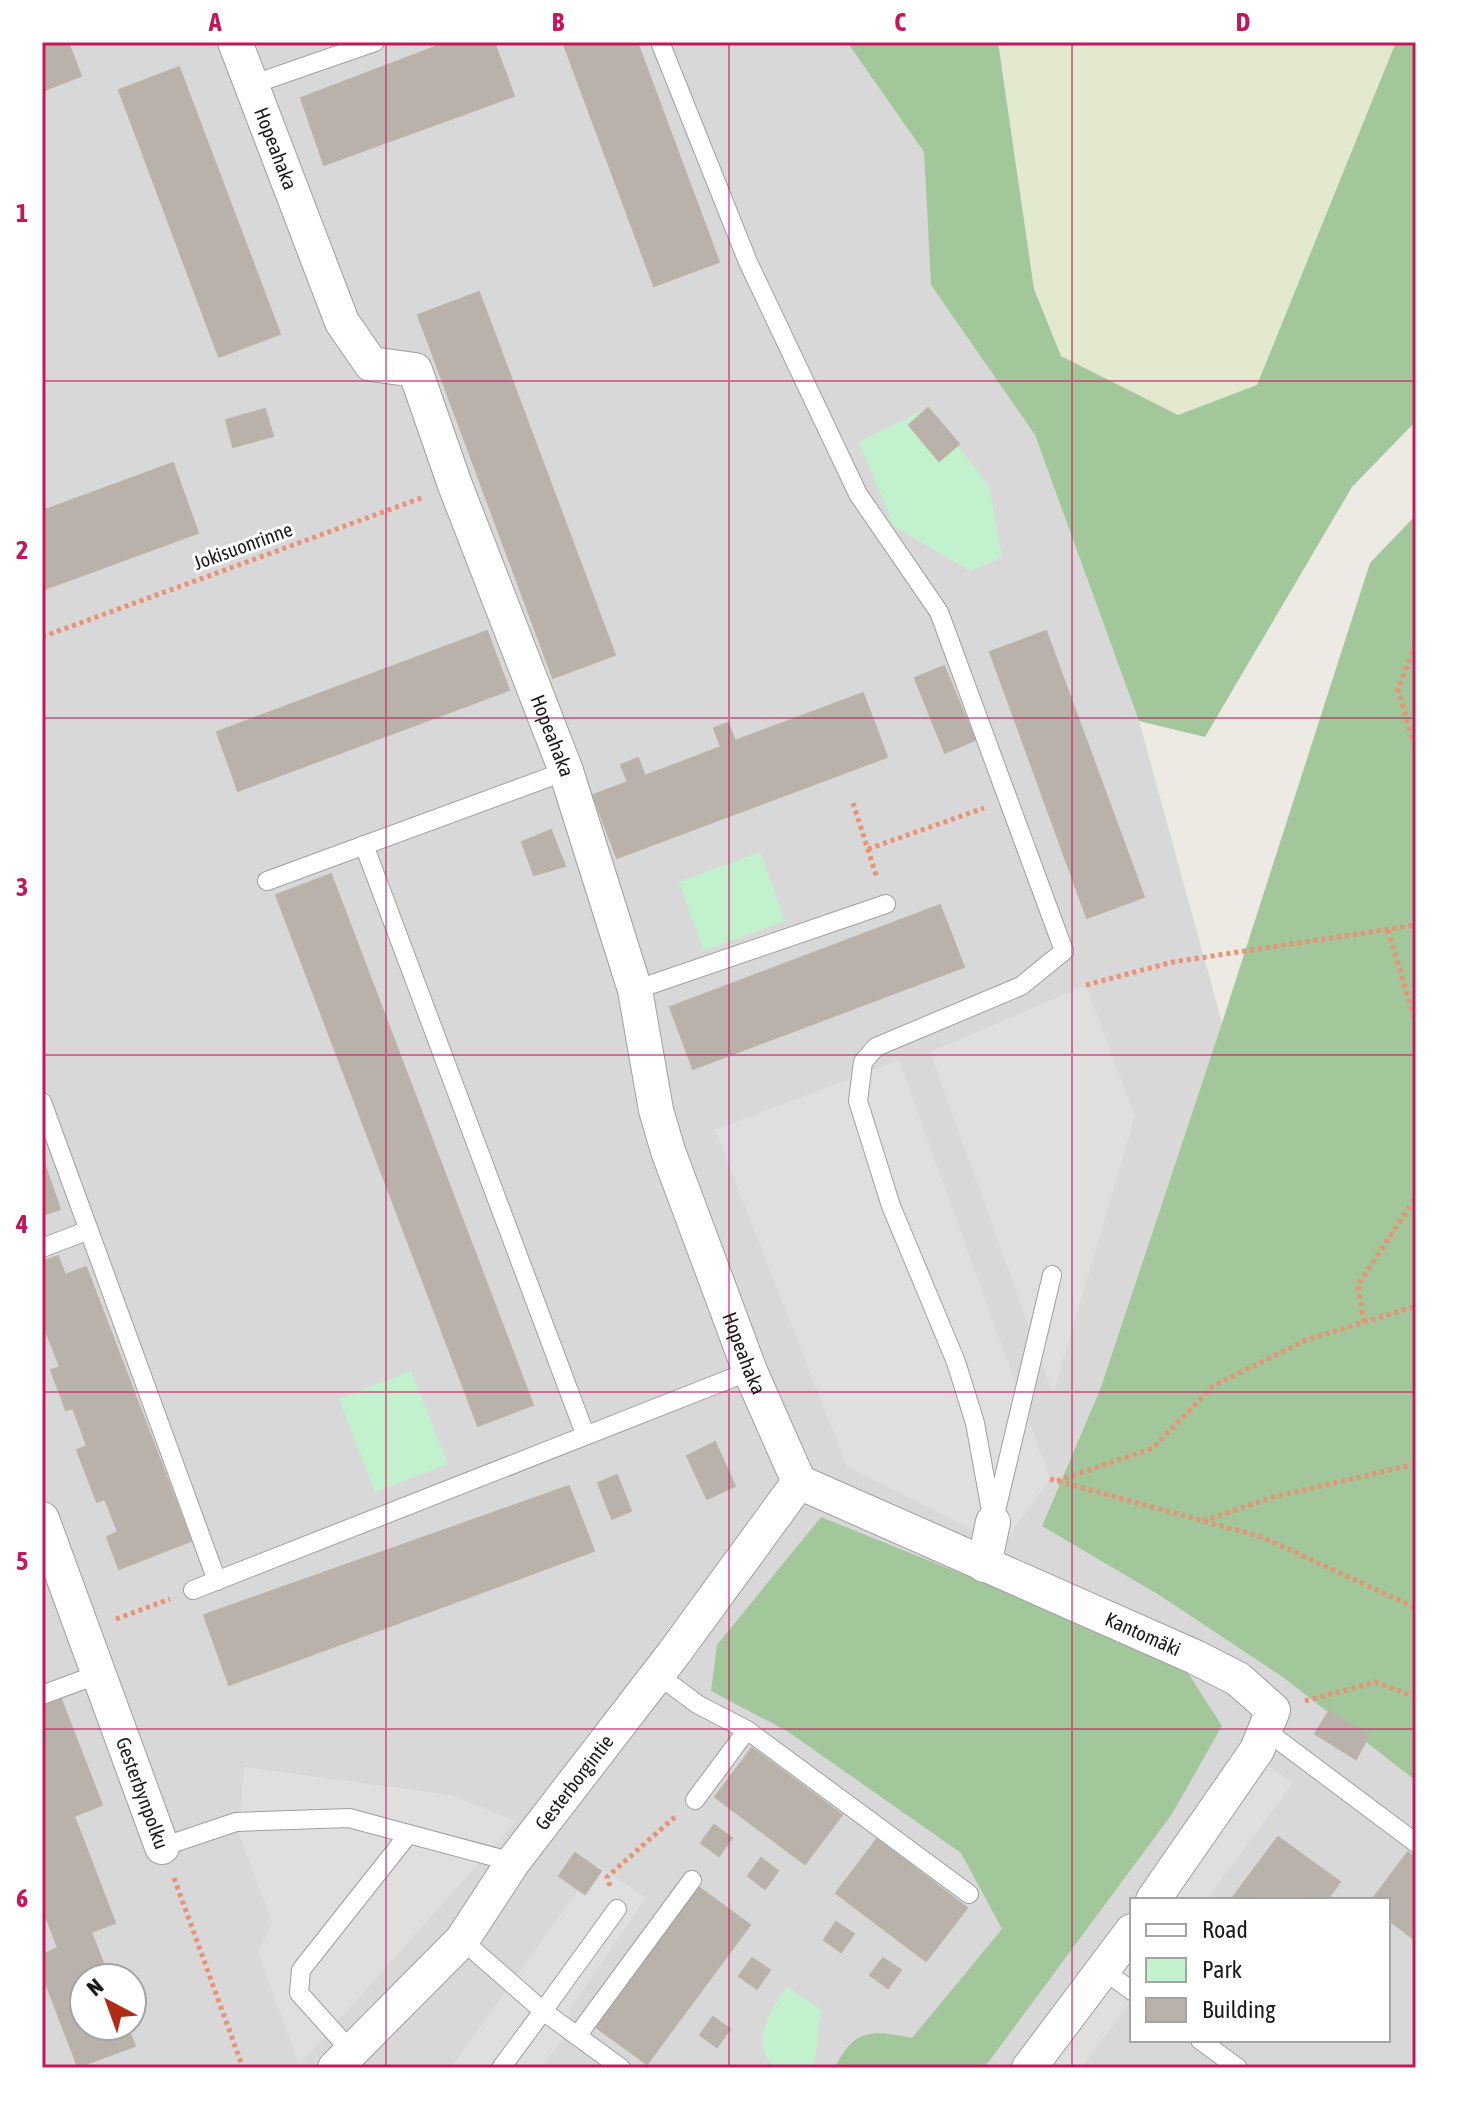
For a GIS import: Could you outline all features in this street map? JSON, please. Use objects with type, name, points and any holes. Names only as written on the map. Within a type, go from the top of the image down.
[{"type":"street","name":"Hopeahaka","points":[[235,42],[342,322],[371,364],[415,370],[455,485],[566,771],[635,990],[656,1110],[668,1151],[750,1371],[799,1482]]},
{"type":"street","name":"Kantomäki","points":[[799,1482],[1195,1657],[1238,1679],[1269,1720]]},
{"type":"street","name":"Gesterborgintie","points":[[343,2060],[462,1940],[513,1862],[799,1482]]},
{"type":"street","name":"Gesterbynpolku","points":[[42,1519],[162,1847]]},
{"type":"street","points":[[984,1565],[993,1522]]},
{"type":"street","points":[[1154,1898],[1257,1750],[1269,1720]]},
{"type":"street","points":[[1029,2068],[1130,1934]]},
{"type":"lane","points":[[251,85],[375,42]]},
{"type":"lane","points":[[660,42],[748,262],[858,494],[939,612],[1064,951],[1021,986],[876,1047],[863,1062],[858,1101],[891,1206],[956,1362],[975,1423],[993,1522]]},
{"type":"lane","points":[[267,881],[566,771]]},
{"type":"lane","points":[[364,845],[585,1434]]},
{"type":"lane","points":[[635,990],[886,904]]},
{"type":"lane","points":[[42,1102],[217,1581]]},
{"type":"lane","points":[[42,1248],[89,1230]]},
{"type":"lane","points":[[993,1522],[1052,1275]]},
{"type":"lane","points":[[193,1590],[750,1371]]},
{"type":"lane","points":[[42,1695],[99,1674]]},
{"type":"lane","points":[[657,1674],[697,1704],[747,1730],[969,1894]]},
{"type":"lane","points":[[1269,1720],[1416,1843]]},
{"type":"lane","points":[[695,1800],[747,1730]]},
{"type":"lane","points":[[162,1847],[236,1822],[349,1818],[513,1862]]},
{"type":"lane","points":[[343,2060],[299,1993],[301,1970],[407,1836]]},
{"type":"lane","points":[[577,2036],[692,1880]]},
{"type":"lane","points":[[501,2068],[617,1909]]},
{"type":"lane","points":[[462,1940],[543,2011],[621,2068]]},
{"type":"lane","points":[[1103,1970],[1130,1990]]},
{"type":"lane","points":[[1203,2042],[1238,2068]]},
{"type":"path","name":"Jokisuonrinne","points":[[42,637],[455,485]]},
{"type":"path","points":[[1416,644],[1398,689],[1416,751]]},
{"type":"path","points":[[868,849],[1008,800]]},
{"type":"path","points":[[853,803],[886,904]]},
{"type":"path","points":[[1086,985],[1173,962],[1416,925]]},
{"type":"path","points":[[1388,930],[1416,1023]]},
{"type":"path","points":[[1364,1322],[1358,1285],[1416,1197]]},
{"type":"path","points":[[1416,1306],[1306,1340],[1213,1386],[1153,1448],[1053,1480],[1262,1537],[1416,1608]]},
{"type":"path","points":[[1202,1521],[1273,1497],[1416,1464]]},
{"type":"path","points":[[83,1632],[193,1590]]},
{"type":"path","points":[[1269,1720],[1375,1682],[1416,1697]]},
{"type":"path","points":[[1405,1693],[1416,1689]]},
{"type":"path","points":[[617,1909],[607,1877],[695,1800]]},
{"type":"path","name":"Gesterbynpolku","points":[[162,1847],[243,2068]]},
{"type":"shaded area","points":[[42,42],[847,42],[924,152],[931,285],[1035,435],[1139,721],[1222,1023],[1101,1387],[1042,1525],[1159,1595],[1284,1678],[1416,1781],[1416,2068],[42,2068]]},
{"type":"shaded area","points":[[1086,985],[1135,1117],[1053,1394],[930,1052]]},
{"type":"shaded area","points":[[899,1060],[1050,1479],[1002,1545],[847,1467],[715,1130]]},
{"type":"shaded area","points":[[1267,1764],[1293,1783],[1207,1898],[1168,1898]]},
{"type":"shaded area","points":[[244,1767],[451,1795],[516,1821],[299,2065],[258,1952],[272,1922],[239,1835]]},
{"type":"shaded area","points":[[596,1865],[646,1897],[570,2009],[568,2031],[541,2068],[451,2068]]},
{"type":"shaded area","points":[[1130,1950],[1130,2003],[1081,2068],[1043,2068]]},
{"type":"green space","points":[[847,42],[998,42],[1034,289],[1061,356],[1178,415],[1257,385],[1396,42],[1416,42],[1416,421],[1352,487],[1205,737],[1139,721],[1035,435],[931,285],[924,152]]},
{"type":"green space","points":[[998,42],[1396,42],[1257,385],[1178,415],[1061,356],[1034,289]]},
{"type":"green space","points":[[928,408],[989,486],[1002,557],[970,571],[894,526],[859,442]]},
{"type":"green space","points":[[1416,515],[1416,1781],[1284,1678],[1159,1595],[1042,1526],[1101,1387],[1370,563]]},
{"type":"green space","points":[[760,852],[785,921],[704,951],[679,882]]},
{"type":"green space","points":[[411,1371],[448,1464],[375,1492],[339,1399]]},
{"type":"green space","points":[[821,1517],[1084,1623],[1188,1673],[1222,1726],[1172,1814],[984,2068],[835,2068],[849,2045],[866,2035],[875,2033],[912,2038],[1002,1929],[961,1853],[787,1731],[711,1691],[717,1645]]},
{"type":"green space","points":[[787,1987],[821,2010],[815,2060],[811,2068],[775,2068],[764,2048],[763,2037],[769,2016]]},
{"type":"building","points":[[42,42],[68,42],[81,76],[42,91]]},
{"type":"building","points":[[448,42],[494,42],[514,96],[324,165],[301,98]]},
{"type":"building","points":[[563,42],[637,42],[719,262],[654,286]]},
{"type":"building","points":[[179,67],[280,334],[219,357],[119,90]]},
{"type":"building","points":[[479,292],[615,655],[553,678],[418,315]]},
{"type":"building","points":[[928,408],[959,444],[939,461],[909,425]]},
{"type":"building","points":[[265,409],[273,436],[233,447],[226,420]]},
{"type":"building","points":[[173,463],[198,533],[42,590],[42,511]]},
{"type":"building","points":[[487,631],[509,690],[238,791],[217,732]]},
{"type":"building","points":[[1046,631],[1144,897],[1087,918],[990,652]]},
{"type":"building","points":[[944,666],[975,740],[945,753],[915,678]]},
{"type":"building","points":[[863,693],[887,757],[617,858],[593,795],[628,782],[621,765],[638,758],[645,776],[721,747],[714,728],[728,723],[735,741]]},
{"type":"building","points":[[551,830],[565,866],[534,875],[522,842]]},
{"type":"building","points":[[331,874],[533,1405],[478,1426],[276,895]]},
{"type":"building","points":[[940,905],[964,967],[693,1069],[670,1007]]},
{"type":"building","points":[[42,1157],[60,1209],[42,1215]]},
{"type":"building","points":[[58,1256],[65,1275],[86,1267],[191,1541],[119,1569],[107,1537],[118,1532],[105,1499],[97,1502],[77,1450],[87,1446],[73,1408],[66,1410],[51,1370],[60,1367],[42,1321],[42,1262]]},
{"type":"building","points":[[715,1442],[735,1486],[707,1499],[687,1456]]},
{"type":"building","points":[[617,1475],[631,1511],[612,1519],[598,1483]]},
{"type":"building","points":[[569,1486],[594,1551],[229,1685],[204,1615]]},
{"type":"building","points":[[61,1699],[102,1805],[74,1816],[115,1923],[91,1932],[103,1962],[68,1962],[68,2041],[42,1973],[42,1955],[58,1948],[42,1906],[42,1706]]},
{"type":"building","points":[[1329,1711],[1369,1735],[1356,1759],[1315,1734]]},
{"type":"building","points":[[752,1748],[842,1815],[805,1864],[715,1797]]},
{"type":"building","points":[[714,1825],[732,1838],[719,1856],[701,1843]]},
{"type":"building","points":[[1278,1837],[1340,1882],[1328,1898],[1232,1898]]},
{"type":"building","points":[[877,1839],[967,1908],[926,1961],[836,1893]]},
{"type":"building","points":[[1408,1852],[1416,1859],[1416,1941],[1390,1921],[1390,1898],[1374,1898]]},
{"type":"building","points":[[575,1853],[601,1871],[585,1894],[559,1876]]},
{"type":"building","points":[[761,1858],[778,1871],[765,1889],[748,1876]]},
{"type":"building","points":[[697,1886],[750,1925],[647,2064],[593,2025]]},
{"type":"building","points":[[836,1922],[854,1934],[841,1952],[824,1940]]},
{"type":"building","points":[[752,1958],[770,1970],[757,1989],[739,1976]]},
{"type":"building","points":[[883,1958],[901,1970],[888,1988],[870,1975]]},
{"type":"building","points":[[713,2017],[730,2029],[717,2047],[700,2035]]},
{"type":"building","points":[[68,2042],[133,2042],[135,2046],[78,2067]]}]
